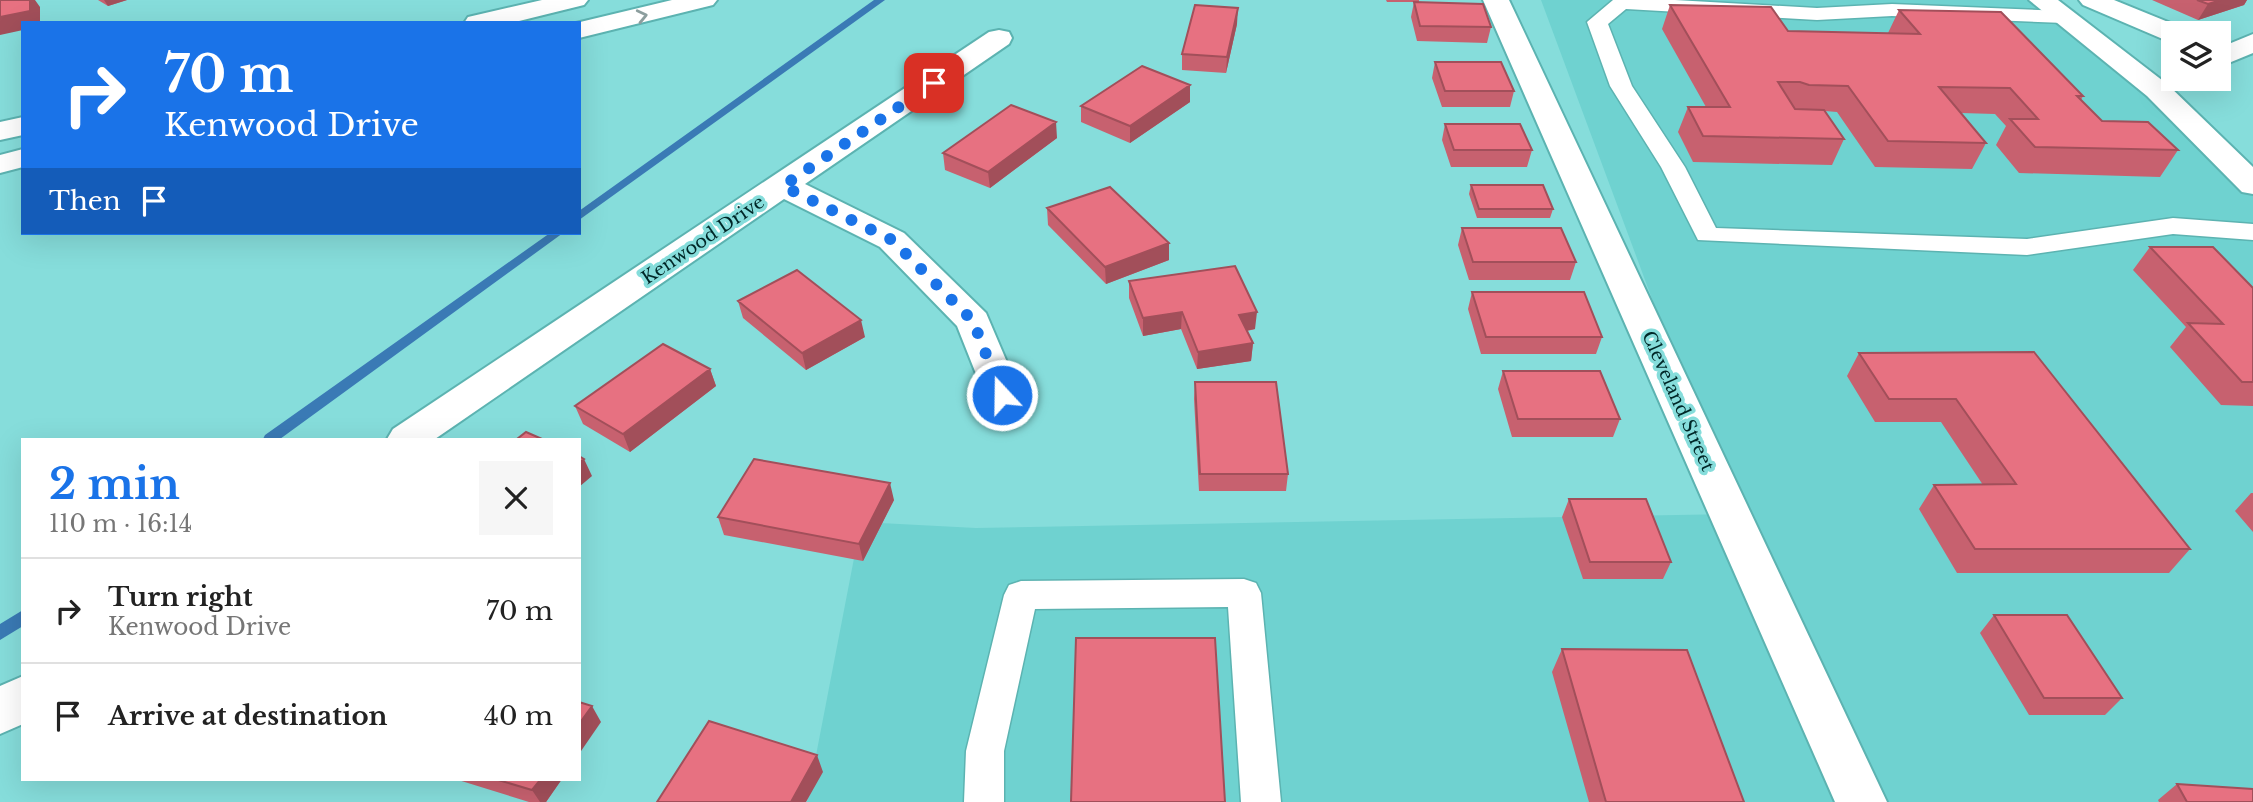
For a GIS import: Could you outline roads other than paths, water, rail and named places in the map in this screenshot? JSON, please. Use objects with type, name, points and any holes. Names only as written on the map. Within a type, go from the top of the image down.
[{"type":"street","points":[[486,21],[575,0]]},
{"type":"street","points":[[581,30],[704,0]]},
{"type":"street","name":"Cleveland Street","points":[[1496,0],[1860,802]]},
{"type":"street","points":[[2092,0],[2161,29]]},
{"type":"street","points":[[2053,8],[2161,79]]},
{"type":"street","name":"Kenwood Drive","points":[[408,438],[999,38]]},
{"type":"street","points":[[2231,52],[2253,42]]},
{"type":"street","points":[[2231,59],[2253,66]]},
{"type":"street","points":[[2174,91],[2253,185]]},
{"type":"street","points":[[0,131],[21,126]]},
{"type":"street","points":[[0,164],[21,159]]},
{"type":"street","points":[[783,186],[892,240],[973,321],[1002,395]]},
{"type":"street","points":[[0,713],[21,698]]},
{"type":"lane","points":[[2053,8],[1989,14],[1892,10],[1817,14],[1622,3],[1597,22],[1621,86],[1673,167],[1707,235],[2027,247],[2173,226],[2253,232]]},
{"type":"lane","points":[[1989,14],[2009,33]]},
{"type":"lane","points":[[984,802],[985,751],[1021,594],[1230,593],[1244,593],[1261,802]]},
{"type":"waterway","points":[[581,216],[880,0]]},
{"type":"waterway","points":[[271,438],[554,235]]},
{"type":"waterway","points":[[0,633],[21,618]]}]
